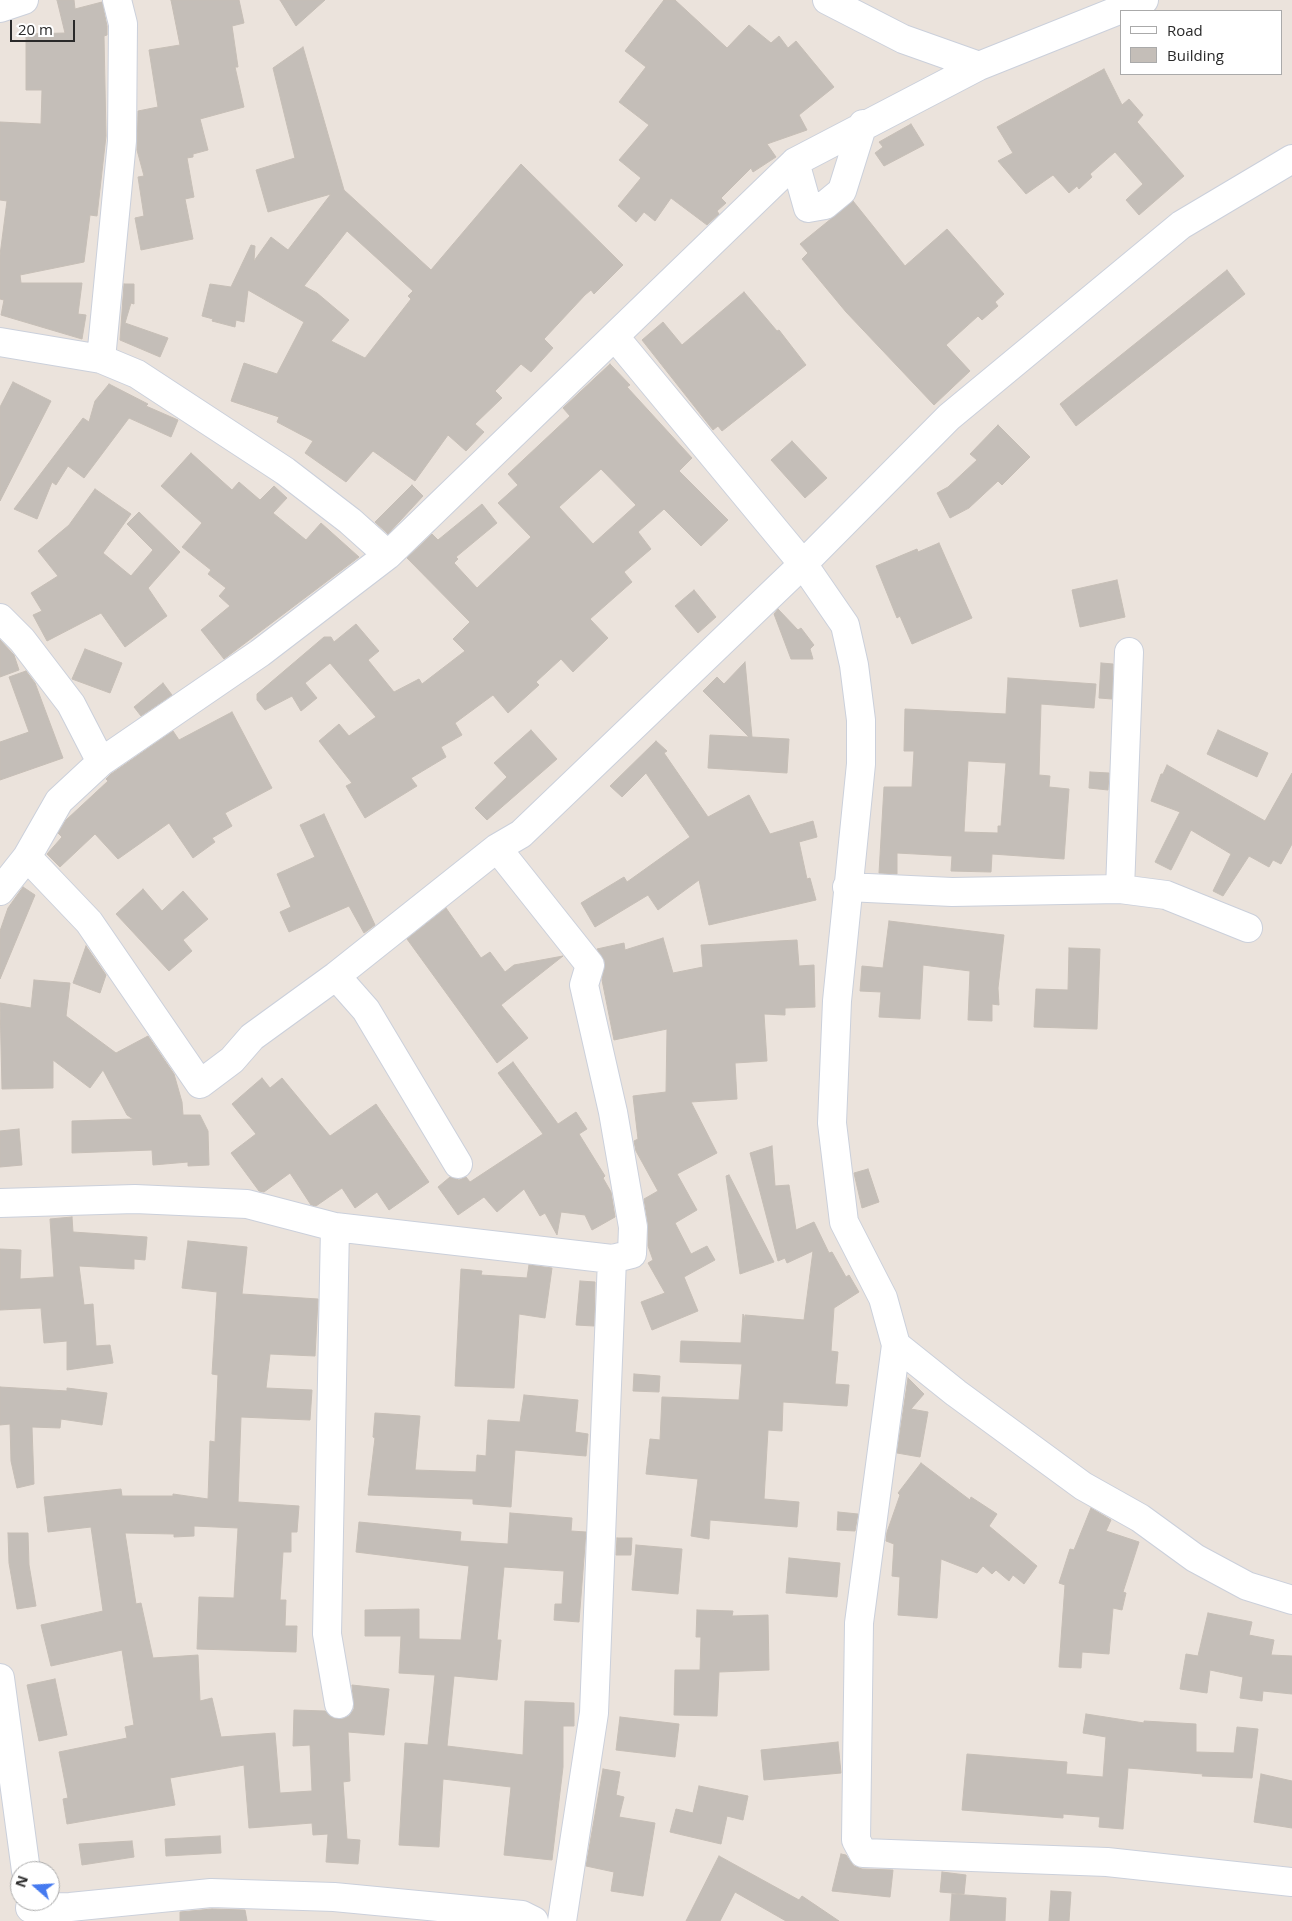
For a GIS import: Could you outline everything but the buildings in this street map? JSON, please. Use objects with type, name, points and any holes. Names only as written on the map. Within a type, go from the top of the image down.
[{"type":"street","points":[[0,8],[24,0]]},
{"type":"street","points":[[101,359],[122,141],[123,24],[117,0]]},
{"type":"street","points":[[827,0],[925,48],[979,66]]},
{"type":"street","points":[[0,891],[27,857],[59,801],[101,762],[260,653],[388,555],[794,162],[863,124],[979,66],[1144,0]]},
{"type":"street","points":[[794,162],[808,208],[825,205],[842,191],[863,124]]},
{"type":"street","points":[[27,857],[89,922],[200,1084],[232,1060],[252,1038],[336,976],[497,848],[521,834],[803,564],[950,417],[1181,224],[1292,159]]},
{"type":"street","points":[[615,337],[803,564],[845,625],[854,665],[861,720],[861,764],[847,887],[837,1001],[832,1123],[844,1222],[883,1298],[896,1345],[859,1623],[856,1840],[863,1853],[1107,1862],[1292,1882]]},
{"type":"street","points":[[0,342],[101,359],[137,374],[285,471],[350,522],[388,555]]},
{"type":"street","points":[[0,618],[22,640],[71,704],[101,762]]},
{"type":"street","points":[[1120,889],[1129,652]]},
{"type":"street","points":[[0,1203],[135,1199],[247,1204],[335,1227],[612,1259],[632,1254],[633,1227],[613,1112],[584,985],[590,965],[497,848]]},
{"type":"street","points":[[847,887],[952,892],[1120,889],[1166,895],[1248,928]]},
{"type":"street","points":[[336,976],[366,1010],[458,1164]]},
{"type":"street","points":[[335,1227],[327,1634],[339,1704]]},
{"type":"street","points":[[562,1921],[594,1713],[612,1259]]},
{"type":"street","points":[[896,1345],[956,1393],[1083,1486],[1140,1518],[1195,1558],[1247,1586],[1292,1600]]},
{"type":"street","points":[[0,1678],[25,1861]]},
{"type":"street","points":[[60,1909],[212,1893],[334,1909],[522,1915],[534,1921]]}]
